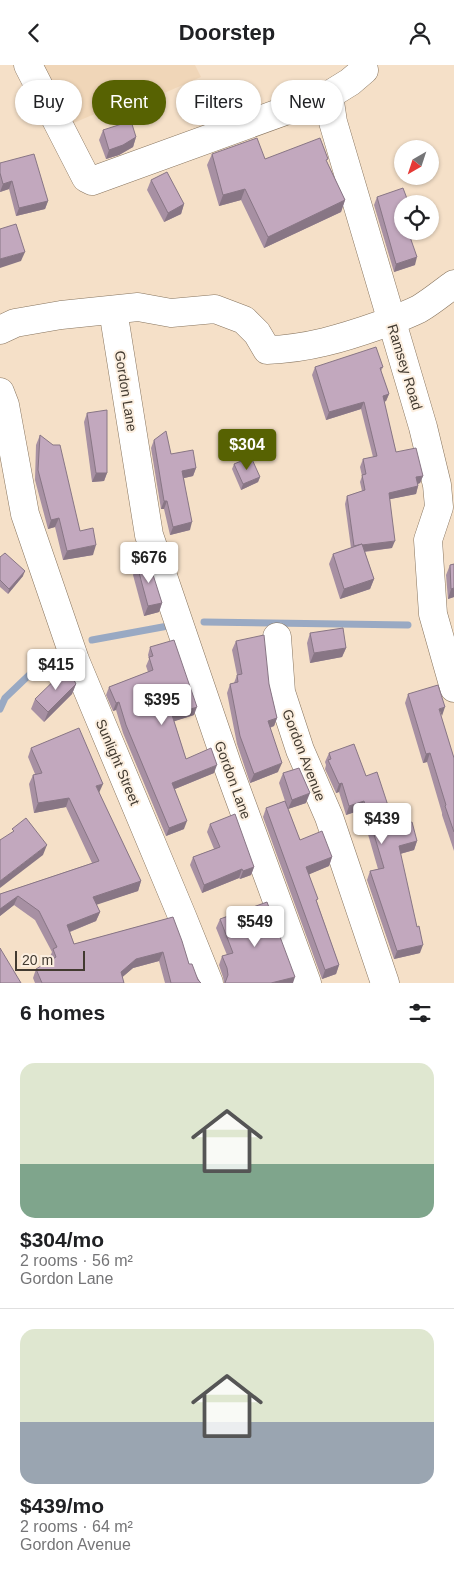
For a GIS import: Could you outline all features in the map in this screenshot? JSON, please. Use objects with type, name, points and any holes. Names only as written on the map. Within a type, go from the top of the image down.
[{"type":"street","points":[[28,65],[86,178],[92,181],[271,116]]},
{"type":"street","points":[[343,86],[364,71],[363,65]]},
{"type":"street","name":"Ramsey Road","points":[[333,125],[379,274],[423,427],[437,485],[439,507],[428,541],[434,614],[454,688]]},
{"type":"street","points":[[0,330],[15,323],[61,315],[138,307],[171,313],[215,309],[244,320],[257,333],[267,350],[288,349],[307,347],[345,337],[391,320],[419,309],[454,284]]},
{"type":"street","name":"Gordon Lane","points":[[113,310],[149,535],[228,767],[307,983]]},
{"type":"street","name":"Sunlight Street","points":[[0,392],[5,405],[25,514],[75,660],[209,983]]},
{"type":"street","name":"Gordon Avenue","points":[[277,637],[281,692],[300,750],[329,817],[385,983]]},
{"type":"shaded area","points":[[37,65],[195,65],[201,77],[194,80],[176,80],[176,88],[166,92],[166,80],[92,80],[92,115],[82,119],[82,80],[44,80]]},
{"type":"building","points":[[119,125],[132,125],[136,137],[123,145],[109,150],[103,130]]},
{"type":"building","points":[[257,138],[265,159],[320,138],[328,159],[326,160],[345,200],[268,237],[245,189],[223,195],[212,154]]},
{"type":"building","points":[[34,154],[48,201],[19,208],[12,181],[3,184],[0,163]]},
{"type":"building","points":[[167,172],[184,204],[168,213],[151,180]]},
{"type":"building","points":[[403,188],[406,195],[394,195],[394,240],[411,240],[417,257],[396,264],[377,197]]},
{"type":"building","points":[[16,224],[25,252],[0,259],[0,229]]},
{"type":"building","points":[[376,347],[383,367],[380,368],[389,394],[383,396],[396,452],[416,448],[423,476],[416,477],[418,486],[389,493],[395,541],[354,546],[347,496],[365,490],[362,475],[366,474],[363,459],[377,456],[364,402],[329,412],[315,367]]},
{"type":"building","points":[[107,410],[107,473],[96,473],[87,413]]},
{"type":"building","points":[[166,431],[171,454],[193,450],[196,468],[182,471],[192,522],[173,527],[167,501],[164,501],[154,440]]},
{"type":"building","points":[[40,435],[53,445],[60,445],[80,531],[93,528],[96,545],[67,551],[59,518],[51,520],[38,470]]},
{"type":"building","points":[[251,457],[260,477],[243,484],[234,464]]},
{"type":"building","points":[[362,544],[374,579],[344,589],[333,554]]},
{"type":"building","points":[[5,553],[25,571],[9,589],[0,580],[0,557]]},
{"type":"building","points":[[149,562],[162,603],[148,606],[137,565]]},
{"type":"building","points":[[454,564],[454,588],[451,589],[450,565]]},
{"type":"building","points":[[343,628],[346,648],[314,653],[310,633]]},
{"type":"building","points":[[264,635],[269,684],[277,718],[268,721],[282,763],[254,774],[240,736],[230,684],[238,682],[237,675],[242,674],[236,641]]},
{"type":"building","points":[[174,640],[197,707],[172,715],[186,759],[211,748],[217,765],[172,783],[187,821],[169,828],[126,725],[119,702],[116,703],[109,687],[153,670],[149,657],[153,656],[150,647]]},
{"type":"building","points":[[65,670],[76,684],[48,712],[35,699]]},
{"type":"building","points":[[438,685],[445,707],[439,709],[454,758],[454,832],[430,753],[426,754],[408,694]]},
{"type":"building","points":[[79,728],[103,784],[96,786],[141,881],[93,897],[100,912],[67,925],[74,944],[173,917],[189,964],[192,964],[201,983],[171,983],[163,952],[136,959],[121,972],[124,983],[42,983],[36,969],[56,957],[53,949],[57,947],[39,911],[18,896],[0,909],[0,894],[99,861],[69,798],[38,803],[33,775],[42,773],[31,748]]},
{"type":"building","points":[[354,744],[366,776],[377,772],[395,827],[412,822],[417,841],[399,846],[417,927],[419,926],[423,945],[397,951],[370,871],[384,868],[364,801],[349,806],[342,783],[339,784],[328,760],[331,759],[329,753]]},
{"type":"building","points":[[299,768],[310,793],[292,800],[283,773]]},
{"type":"building","points":[[285,801],[300,840],[322,831],[332,857],[306,867],[339,965],[325,970],[266,808]]},
{"type":"building","points":[[235,814],[254,867],[243,871],[242,869],[204,885],[193,857],[220,847],[210,824]]},
{"type":"building","points":[[26,818],[47,845],[0,881],[0,840],[14,831],[12,829]]},
{"type":"building","points":[[267,902],[295,977],[271,983],[225,983],[228,975],[222,956],[233,953],[220,919]]},
{"type":"building","points":[[0,948],[21,983],[0,983]]},
{"type":"waterway","points":[[204,622],[408,625]]},
{"type":"waterway","points":[[92,640],[168,626]]},
{"type":"waterway","points":[[0,709],[5,698],[49,656]]}]
